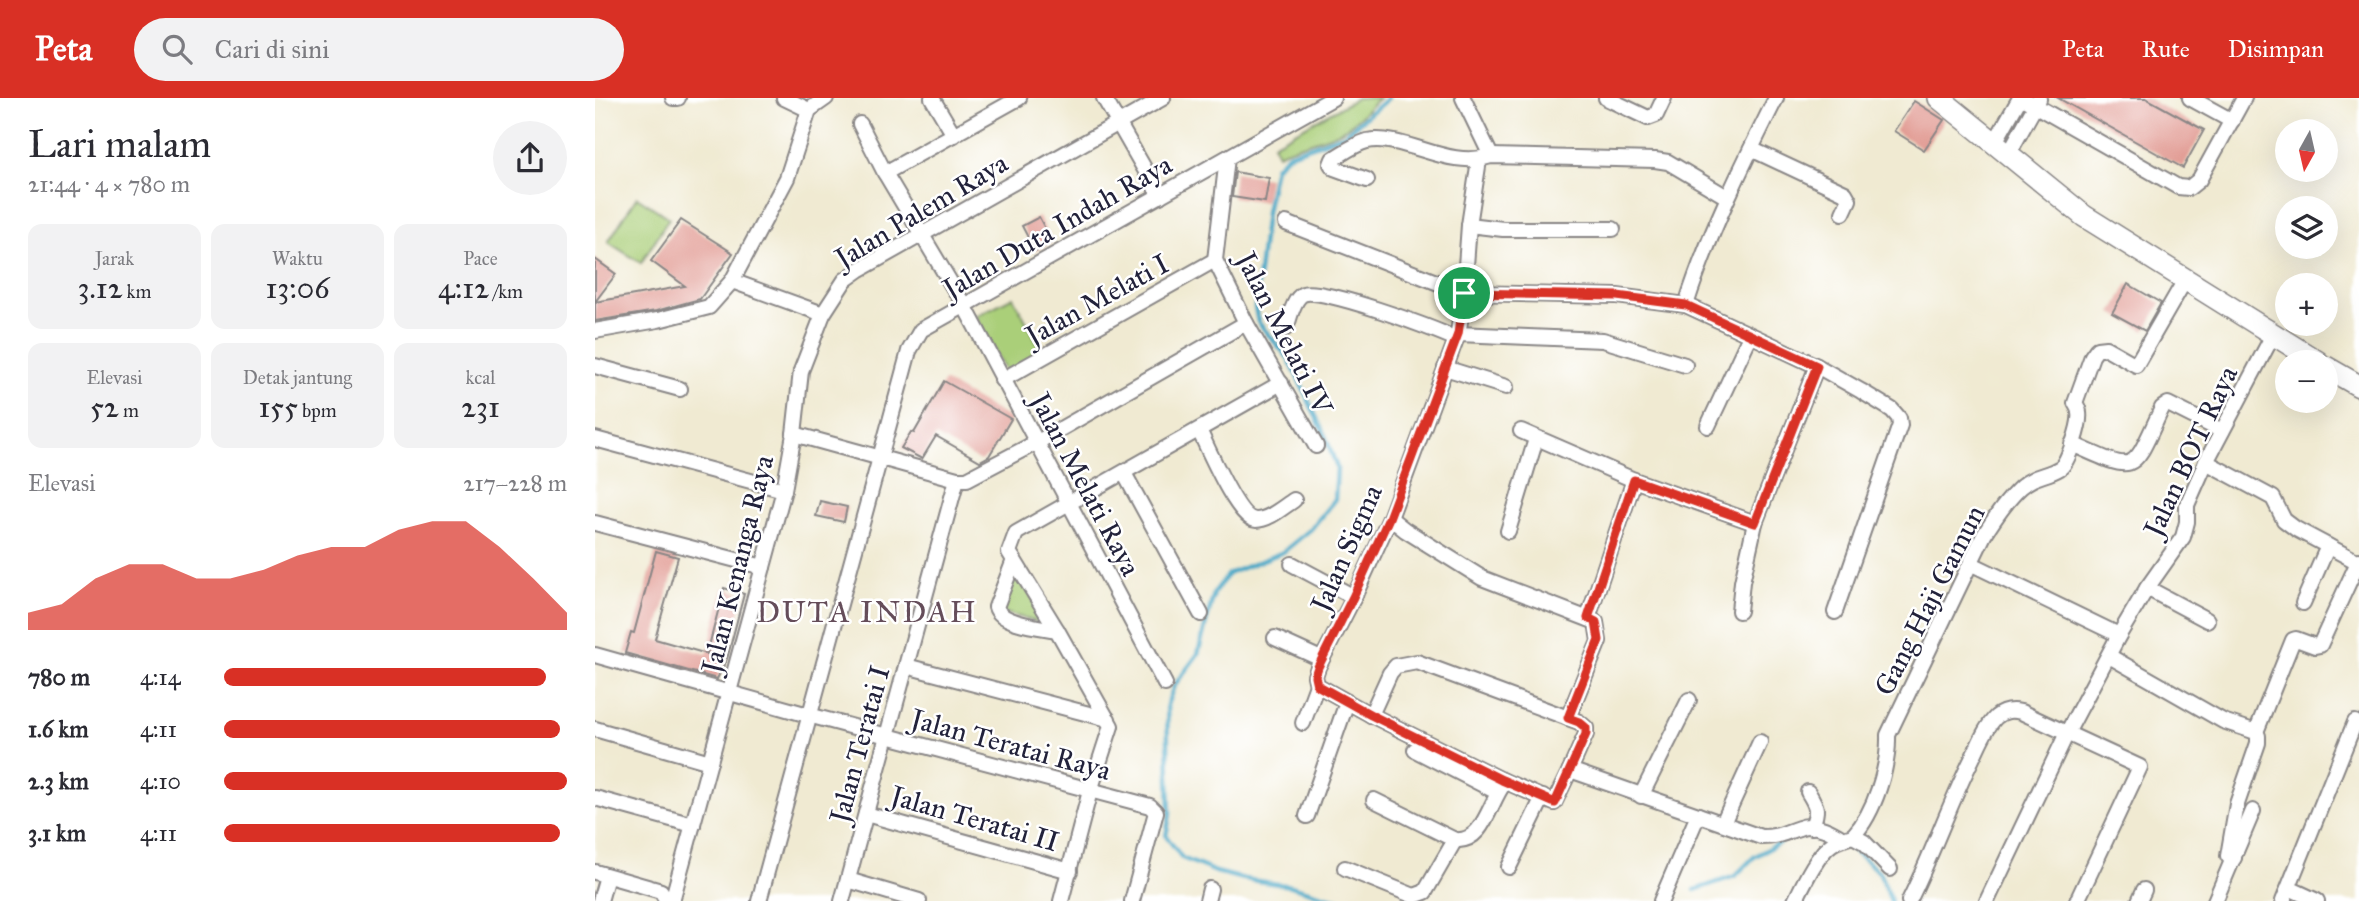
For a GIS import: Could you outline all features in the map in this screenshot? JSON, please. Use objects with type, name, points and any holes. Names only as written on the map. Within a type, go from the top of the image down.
[{"type":"main road","points":[[1939,98],[2084,216],[2298,350]]},
{"type":"main road","points":[[2338,374],[2359,386]]},
{"type":"street","points":[[784,98],[809,110]]},
{"type":"street","points":[[595,331],[658,320],[709,307],[732,281],[787,178],[809,110],[826,98]]},
{"type":"street","points":[[932,98],[954,135]]},
{"type":"street","points":[[1104,98],[1160,196]]},
{"type":"street","name":"Jalan Palem Raya","points":[[795,433],[801,371],[823,314],[845,280],[921,233],[1163,98]]},
{"type":"street","name":"Jalan Duta Indah Raya","points":[[759,901],[909,351],[921,330],[1333,98]]},
{"type":"street","points":[[1463,98],[1485,158]]},
{"type":"street","points":[[1607,98],[1648,118],[1656,115],[1664,98]]},
{"type":"street","points":[[1686,305],[1701,258],[1727,197],[1776,98]]},
{"type":"street","points":[[2190,98],[2232,121]]},
{"type":"street","points":[[2002,147],[2029,100],[2178,187],[2189,188],[2199,180],[2244,98]]},
{"type":"street","points":[[885,173],[1014,99]]},
{"type":"street","name":"Jalan Melati Raya","points":[[860,124],[885,173],[965,307],[1002,380],[1030,445],[1068,504],[1165,684]]},
{"type":"street","points":[[1367,180],[1334,168],[1331,164],[1333,159],[1358,144],[1369,141],[1388,142],[1464,160],[1655,160],[1668,162],[1727,197]]},
{"type":"street","points":[[1751,149],[1845,193],[1849,200],[1843,213]]},
{"type":"street","name":"Jalan Melati IV","points":[[1227,158],[1215,260],[1246,323],[1317,446]]},
{"type":"street","name":"Jalan Sigma","points":[[1303,723],[1317,685],[1315,676],[1321,659],[1389,518],[1457,336],[1464,293],[1469,225],[1485,158]]},
{"type":"street","points":[[1286,223],[1464,293],[1617,296],[1686,305],[1817,366],[1892,410],[1901,425],[1836,612]]},
{"type":"street","points":[[1469,225],[1503,229],[1613,229]]},
{"type":"street","name":"Jalan Melati I","points":[[1002,380],[1215,260]]},
{"type":"street","points":[[732,281],[823,314]]},
{"type":"street","name":"Gang Haji Gamun","points":[[1795,901],[1822,855],[1834,842],[1860,829],[1882,776],[1888,754],[1888,734],[1984,535],[1998,513],[2020,488],[2036,476],[2061,468],[2067,461],[2079,422],[2080,411],[2075,403],[2092,356],[2097,349],[2106,348],[2136,365],[2185,281]]},
{"type":"street","points":[[1286,328],[1298,299],[1311,293],[1346,300],[1457,336],[1603,340],[1685,365]]},
{"type":"street","points":[[957,479],[967,479],[1030,445],[1246,323]]},
{"type":"street","name":"Jalan BOT Raya","points":[[1987,901],[2067,733],[2119,635],[2147,588],[2183,537],[2187,522],[2187,505],[2206,462],[2273,335]]},
{"type":"street","points":[[1708,426],[1750,336]]},
{"type":"street","points":[[595,366],[680,389]]},
{"type":"street","points":[[1739,611],[1742,582],[1755,523],[1817,366]]},
{"type":"street","points":[[1445,368],[1506,387]]},
{"type":"street","points":[[1061,901],[1090,791],[1111,726],[1009,552],[1016,533],[1282,383]]},
{"type":"street","points":[[2072,444],[2113,462],[2133,463],[2140,455],[2162,408],[2168,404],[2222,431]]},
{"type":"street","points":[[1199,430],[1237,506],[1250,519],[1267,517],[1294,500]]},
{"type":"street","points":[[1521,431],[1634,480],[1755,523]]},
{"type":"street","name":"Jalan Kenanga Raya","points":[[670,901],[784,490],[795,433],[957,479]]},
{"type":"street","points":[[595,439],[784,490]]},
{"type":"street","points":[[1508,531],[1536,439]]},
{"type":"street","points":[[2206,462],[2273,498],[2284,520],[2359,561],[2320,645],[2293,640],[2256,732]]},
{"type":"street","points":[[1124,472],[1201,614]]},
{"type":"street","name":"Jalan Teratai I","points":[[842,901],[957,479]]},
{"type":"street","points":[[1588,618],[1634,480]]},
{"type":"street","points":[[1389,518],[1482,578],[1596,622],[1599,640],[1568,718]]},
{"type":"street","points":[[595,523],[763,567]]},
{"type":"street","points":[[2303,603],[2328,546]]},
{"type":"street","points":[[1014,561],[996,607],[997,612],[1004,619],[1057,630]]},
{"type":"street","points":[[1292,564],[1353,597]]},
{"type":"street","points":[[1972,564],[2119,635]]},
{"type":"street","points":[[2147,588],[2207,620]]},
{"type":"street","points":[[1275,638],[1321,659]]},
{"type":"street","name":"Jalan Teratai Raya","points":[[595,654],[811,716],[1150,806],[1156,812],[1132,901]]},
{"type":"street","points":[[2109,656],[2223,721],[2256,732],[2259,736],[2238,804],[2228,856],[2234,858]]},
{"type":"street","points":[[1371,715],[1390,673],[1397,666],[1417,662],[1579,722],[1586,728],[1586,734],[1555,803],[1543,797],[1500,786],[1415,750]]},
{"type":"street","points":[[906,666],[1108,719]]},
{"type":"street","points":[[1317,685],[1500,786]]},
{"type":"street","points":[[1641,796],[1689,700]]},
{"type":"street","points":[[1307,816],[1347,702]]},
{"type":"street","points":[[1909,901],[1982,738],[1997,716],[2006,711],[2021,712],[2140,766],[2077,901]]},
{"type":"street","points":[[2317,901],[2286,895],[2355,722]]},
{"type":"street","points":[[595,729],[710,762]]},
{"type":"street","points":[[1723,823],[1760,742]]},
{"type":"street","points":[[1570,770],[1761,838],[1776,838],[1804,826],[1829,830],[1864,842],[1890,869]]},
{"type":"street","points":[[1374,800],[1455,839],[1466,840],[1475,835],[1500,786]]},
{"type":"street","points":[[1808,792],[1817,812],[1812,827]]},
{"type":"street","points":[[1510,867],[1543,797]]},
{"type":"street","points":[[595,798],[693,825]]},
{"type":"street","points":[[2215,901],[2253,811]]},
{"type":"street","name":"Jalan Teratai II","points":[[866,814],[1070,871]]},
{"type":"street","points":[[1661,901],[1698,815]]},
{"type":"street","points":[[1345,868],[1419,896],[1425,892],[1455,839]]},
{"type":"street","points":[[600,901],[601,874],[661,891],[670,901]]},
{"type":"street","points":[[848,880],[919,901]]},
{"type":"green space","points":[[1357,98],[1379,98],[1341,131],[1278,154],[1273,144]]},
{"type":"green space","points":[[637,197],[669,218],[641,263],[608,242]]},
{"type":"green space","points":[[1013,297],[1045,356],[1008,376],[976,316]]},
{"type":"green space","points":[[1013,567],[1049,625],[1001,612]]},
{"type":"building","points":[[2058,98],[2146,98],[2204,130],[2183,168]]},
{"type":"building","points":[[1914,101],[1944,120],[1924,150],[1894,131]]},
{"type":"building","points":[[1235,172],[1269,178],[1265,202],[1232,197]]},
{"type":"building","points":[[1039,217],[1052,242],[1035,251],[1022,226]]},
{"type":"building","points":[[681,220],[733,253],[700,299],[656,311],[595,321],[595,302],[685,286],[651,261]]},
{"type":"building","points":[[595,259],[616,274],[595,302]]},
{"type":"building","points":[[2128,284],[2161,303],[2145,331],[2112,313]]},
{"type":"building","points":[[944,381],[1011,419],[989,456],[980,461],[936,436],[922,459],[901,448],[911,432],[914,433]]},
{"type":"building","points":[[820,501],[847,507],[844,522],[816,516]]},
{"type":"building","points":[[656,551],[678,557],[655,639],[707,654],[724,588],[744,594],[727,659],[717,679],[625,653],[631,632],[634,633]]},
{"type":"waterway","points":[[1343,901],[1291,886],[1216,872],[1182,858],[1166,836],[1170,814],[1167,705],[1174,686],[1198,654],[1214,593],[1228,574],[1283,552],[1311,529],[1335,499],[1337,468],[1326,438],[1289,359],[1258,322],[1255,307],[1266,212],[1275,167],[1289,154],[1344,135],[1388,98]]},
{"type":"waterway","points":[[1695,890],[1735,876],[1754,857],[1784,840]]},
{"type":"waterway","points":[[1845,843],[1879,872],[1891,901]]},
{"type":"district","name":"DUTA INDAH","points":[[867,612]]},
{"type":"route","points":[[1464,293],[1617,296],[1686,305],[1817,366],[1755,523],[1634,480],[1588,618],[1596,622],[1599,640],[1568,718],[1586,728],[1586,734],[1555,803],[1502,780],[1371,715],[1317,685],[1316,680],[1321,659],[1389,518],[1458,334],[1464,293]]}]
